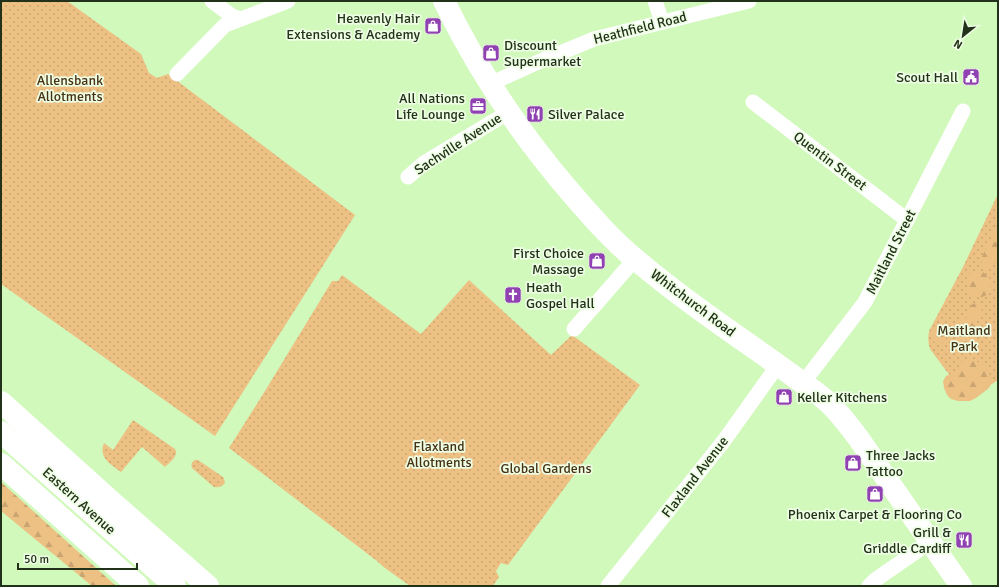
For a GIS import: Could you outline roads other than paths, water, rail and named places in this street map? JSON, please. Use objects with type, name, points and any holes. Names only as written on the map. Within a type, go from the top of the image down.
[{"type":"main road","name":"Whitchurch Road","points":[[444,1],[490,84],[509,112],[542,158],[593,219],[635,259],[688,300],[826,400],[843,418],[859,439],[961,586]]},
{"type":"main road","points":[[1,402],[208,586]]},
{"type":"main road","name":"Eastern Avenue","points":[[1,432],[175,586]]},
{"type":"main road","name":"Eastern Avenue","points":[[1,464],[138,586]]},
{"type":"street","points":[[212,1],[232,16],[241,19]]},
{"type":"street","points":[[177,74],[225,25],[288,1]]},
{"type":"street","points":[[655,1],[662,22]]},
{"type":"street","name":"Heathfield Road","points":[[490,84],[594,39],[749,1]]},
{"type":"street","name":"Quentin Street","points":[[753,102],[907,220]]},
{"type":"street","name":"Maitland Street","points":[[803,383],[865,302],[963,111]]},
{"type":"street","name":"Sachville Avenue","points":[[408,177],[424,163],[509,112]]},
{"type":"street","points":[[574,329],[635,259]]},
{"type":"street","name":"Flaxland Avenue","points":[[608,586],[723,442],[778,365]]},
{"type":"street","points":[[869,586],[875,580],[930,542]]},
{"type":"place","name":"Heavenly Hair Extensions & Academy","points":[[433,26]]},
{"type":"place","name":"Discount Supermarket","points":[[491,53]]},
{"type":"place","name":"Scout Hall","points":[[971,77]]},
{"type":"place","name":"All Nations Life Lounge","points":[[478,106]]},
{"type":"place","name":"Silver Palace","points":[[535,114]]},
{"type":"place","name":"First Choice Massage","points":[[597,261]]},
{"type":"place","name":"Heath Gospel Hall","points":[[513,295]]},
{"type":"place","name":"Keller Kitchens","points":[[784,397]]},
{"type":"place","name":"Three Jacks Tattoo","points":[[853,463]]},
{"type":"place","name":"Phoenix Carpet & Flooring Co","points":[[875,494]]},
{"type":"place","name":"Grill & Griddle Cardiff","points":[[964,540]]},
{"type":"park label","name":"Allensbank Allotments","points":[[70,88]]},
{"type":"park label","name":"Maitland Park","points":[[964,338]]},
{"type":"park label","name":"Flaxland Allotments","points":[[439,454]]},
{"type":"park label","name":"Global Gardens","points":[[546,468]]}]
